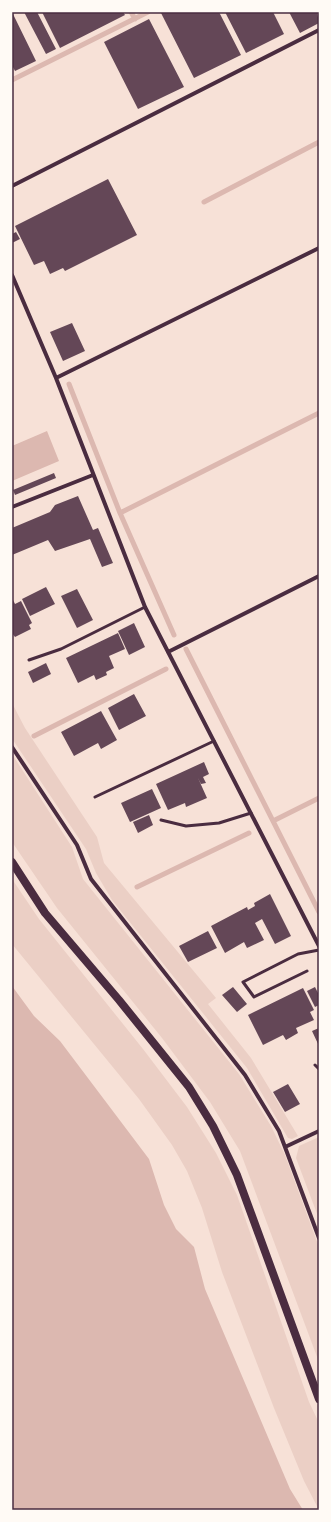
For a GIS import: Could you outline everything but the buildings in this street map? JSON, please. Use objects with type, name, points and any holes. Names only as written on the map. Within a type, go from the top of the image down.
[{"type":"main road","points":[[12,862],[45,913],[119,1000],[189,1087],[213,1126],[237,1175],[319,1399]]},
{"type":"street","points":[[12,186],[319,30]]},
{"type":"street","points":[[56,378],[319,248]]},
{"type":"street","points":[[12,275],[56,378],[145,606],[319,946]]},
{"type":"street","points":[[12,507],[93,475]]},
{"type":"street","points":[[168,652],[319,576]]},
{"type":"street","points":[[12,747],[77,845],[91,879],[245,1075],[279,1131],[319,1238]]},
{"type":"street","points":[[285,1147],[319,1131]]},
{"type":"lane","points":[[29,660],[61,649],[145,606]]},
{"type":"lane","points":[[95,797],[214,741]]},
{"type":"lane","points":[[161,820],[186,826],[219,823],[251,813]]},
{"type":"lane","points":[[307,971],[254,996],[243,982],[298,954],[319,950]]},
{"type":"lane","points":[[315,1065],[319,1070]]},
{"type":"shaded area","points":[[47,431],[59,461],[12,481],[12,446]]},
{"type":"shaded area","points":[[12,703],[25,728],[97,837],[104,863],[216,998],[208,1004],[251,1058],[298,1136],[292,1139],[288,1138],[247,1068],[112,900],[96,873],[86,849],[13,740]]},
{"type":"shaded area","points":[[12,754],[72,847],[83,879],[239,1074],[271,1126],[285,1155],[319,1247],[319,1362],[240,1151],[210,1102],[162,1038],[57,908],[12,842]]},
{"type":"shaded area","points":[[12,879],[39,919],[143,1049],[187,1107],[216,1153],[237,1195],[309,1402],[319,1423],[319,1510],[304,1481],[274,1408],[222,1272],[202,1208],[187,1171],[172,1145],[139,1099],[12,944]]},
{"type":"shaded area","points":[[12,986],[34,1016],[60,1041],[149,1159],[164,1205],[176,1229],[194,1247],[205,1289],[290,1489],[303,1510],[12,1510]]},
{"type":"shaded area","points":[[319,1137],[319,1219],[296,1158],[299,1146]]},
{"type":"waterway","points":[[131,12],[135,19]]},
{"type":"waterway","points":[[12,80],[148,12]]},
{"type":"waterway","points":[[204,202],[319,142]]},
{"type":"waterway","points":[[69,384],[120,513],[174,635]]},
{"type":"waterway","points":[[120,513],[319,413]]},
{"type":"waterway","points":[[186,649],[319,912]]},
{"type":"waterway","points":[[34,736],[166,669]]},
{"type":"waterway","points":[[273,821],[319,798]]},
{"type":"waterway","points":[[137,887],[249,833]]}]
